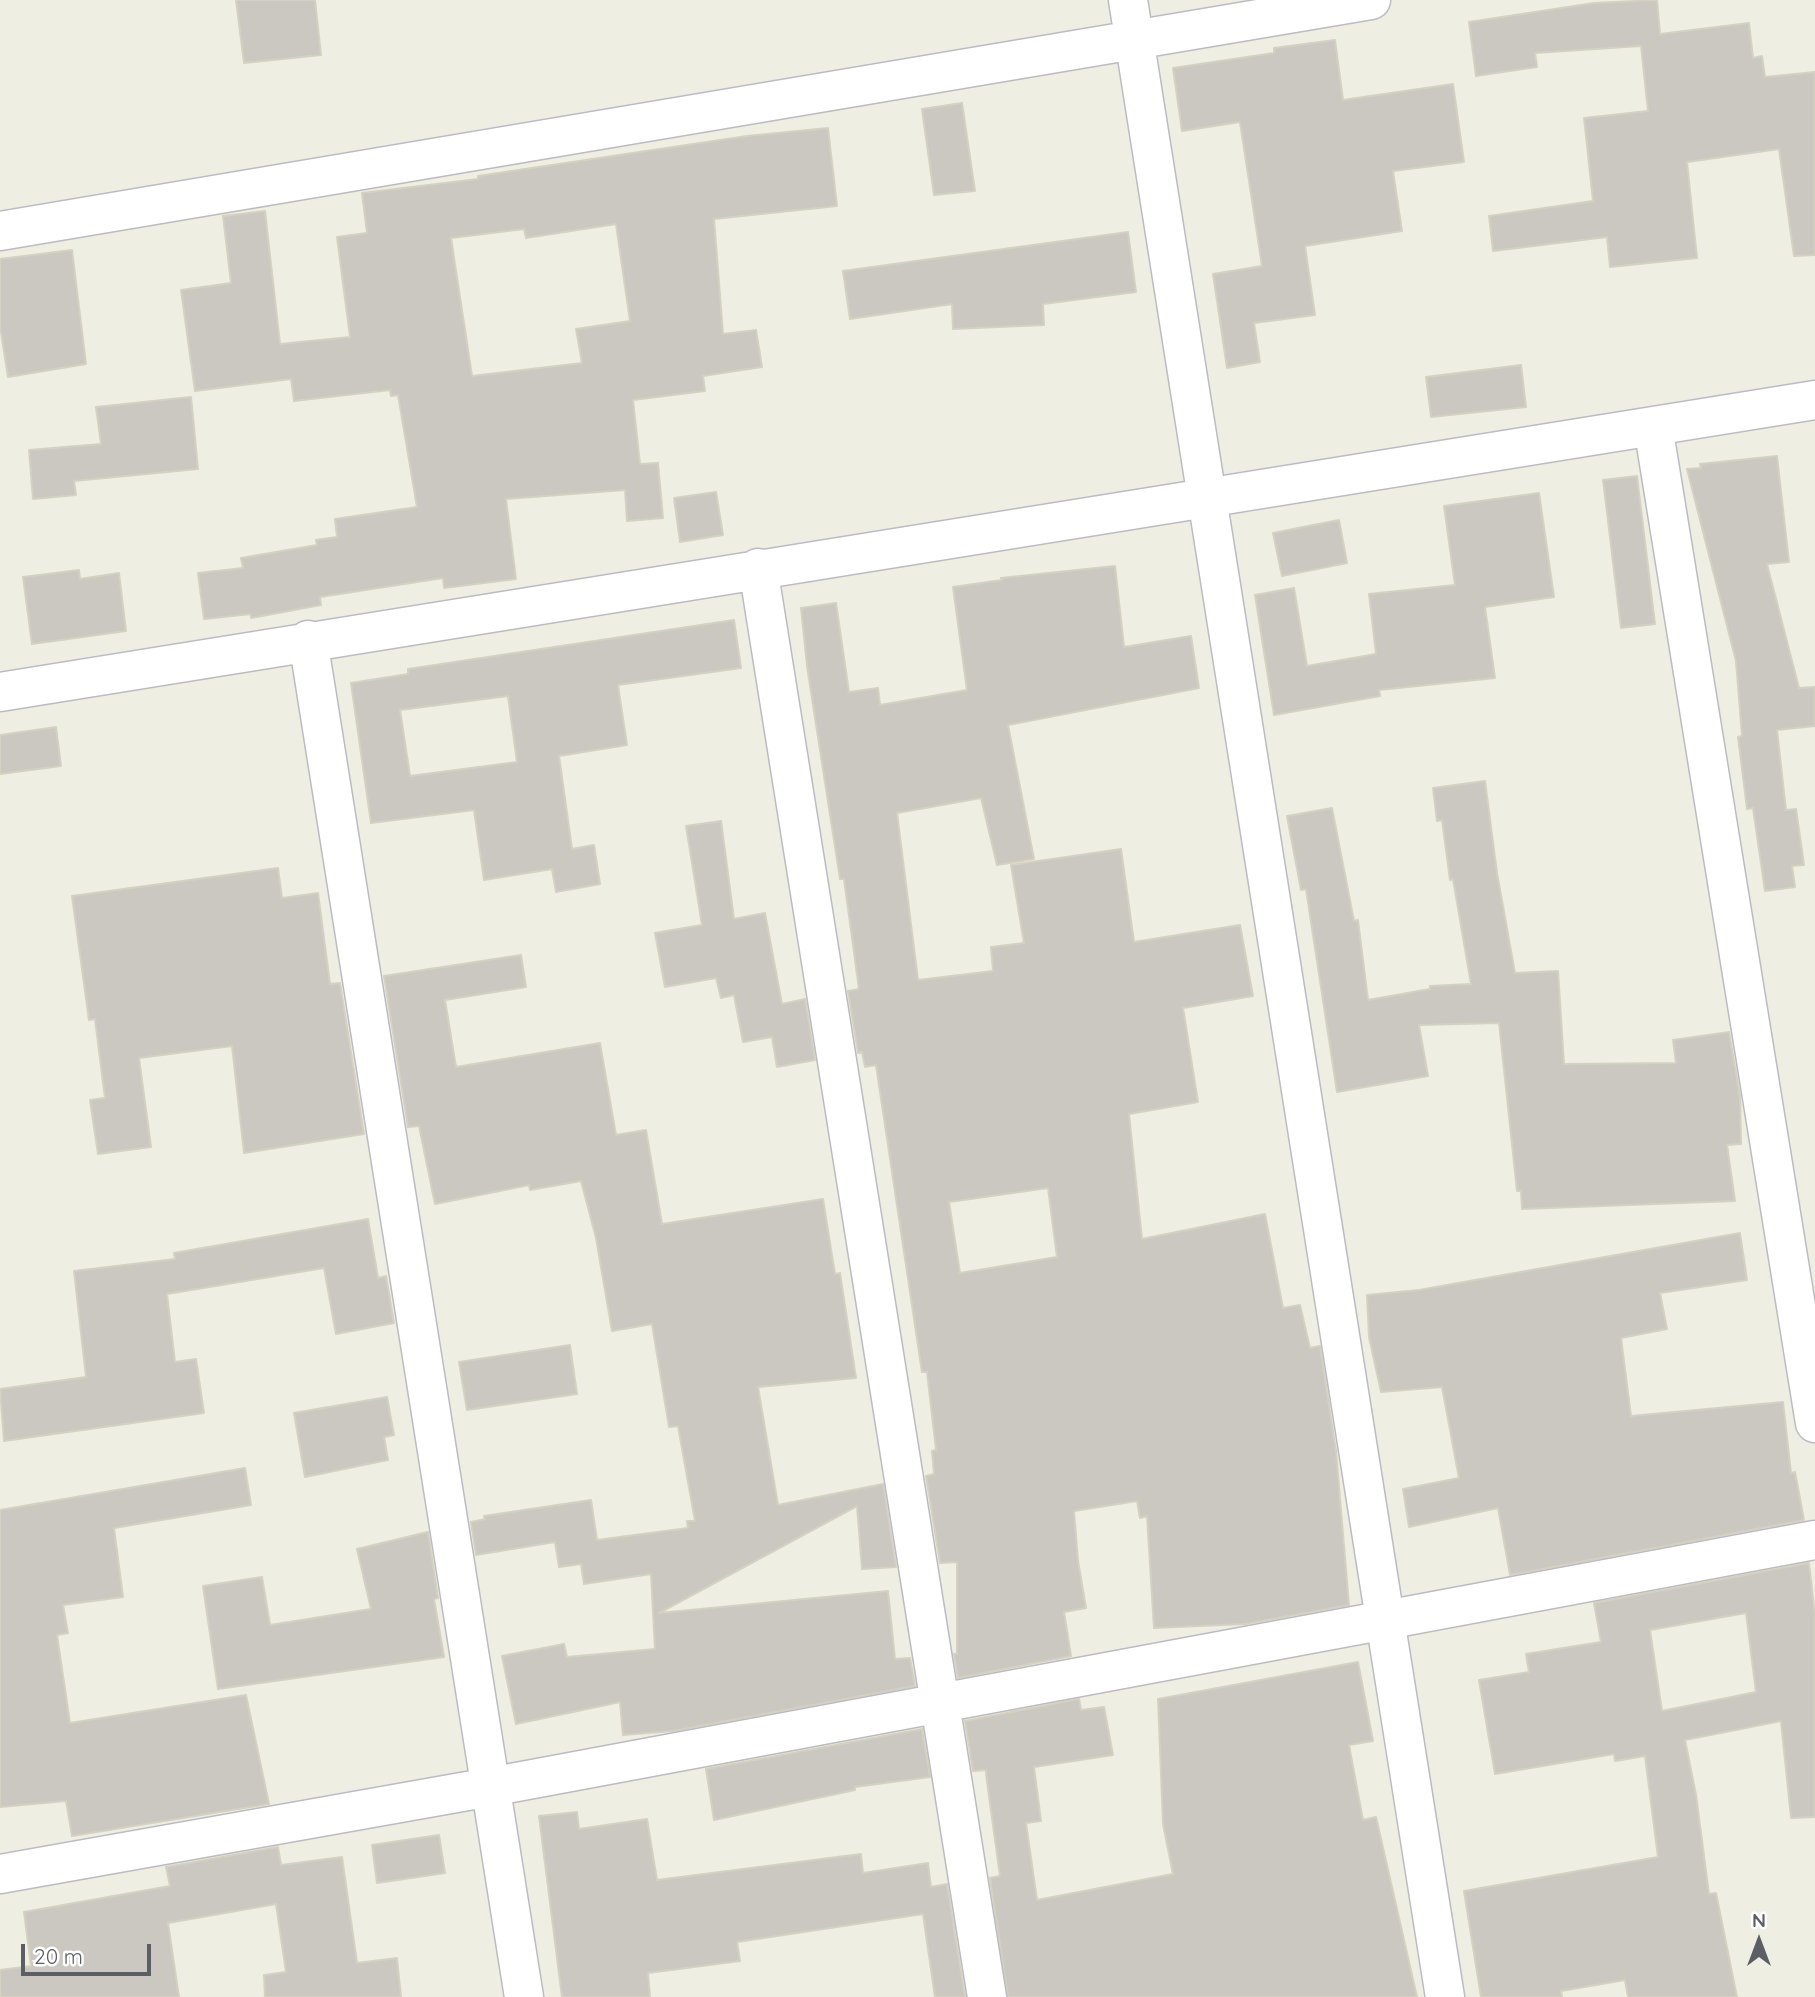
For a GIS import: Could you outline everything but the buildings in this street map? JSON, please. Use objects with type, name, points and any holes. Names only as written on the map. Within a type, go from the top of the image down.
[{"type":"street","points":[[1128,0],[1445,1997]]},
{"type":"street","points":[[0,231],[1371,0]]},
{"type":"street","points":[[0,692],[308,640],[1815,400]]},
{"type":"street","points":[[1653,426],[1815,1423]]},
{"type":"street","points":[[758,568],[988,1997]]},
{"type":"street","points":[[308,640],[524,1997]]},
{"type":"street","points":[[0,1874],[490,1787],[1815,1540]]}]
